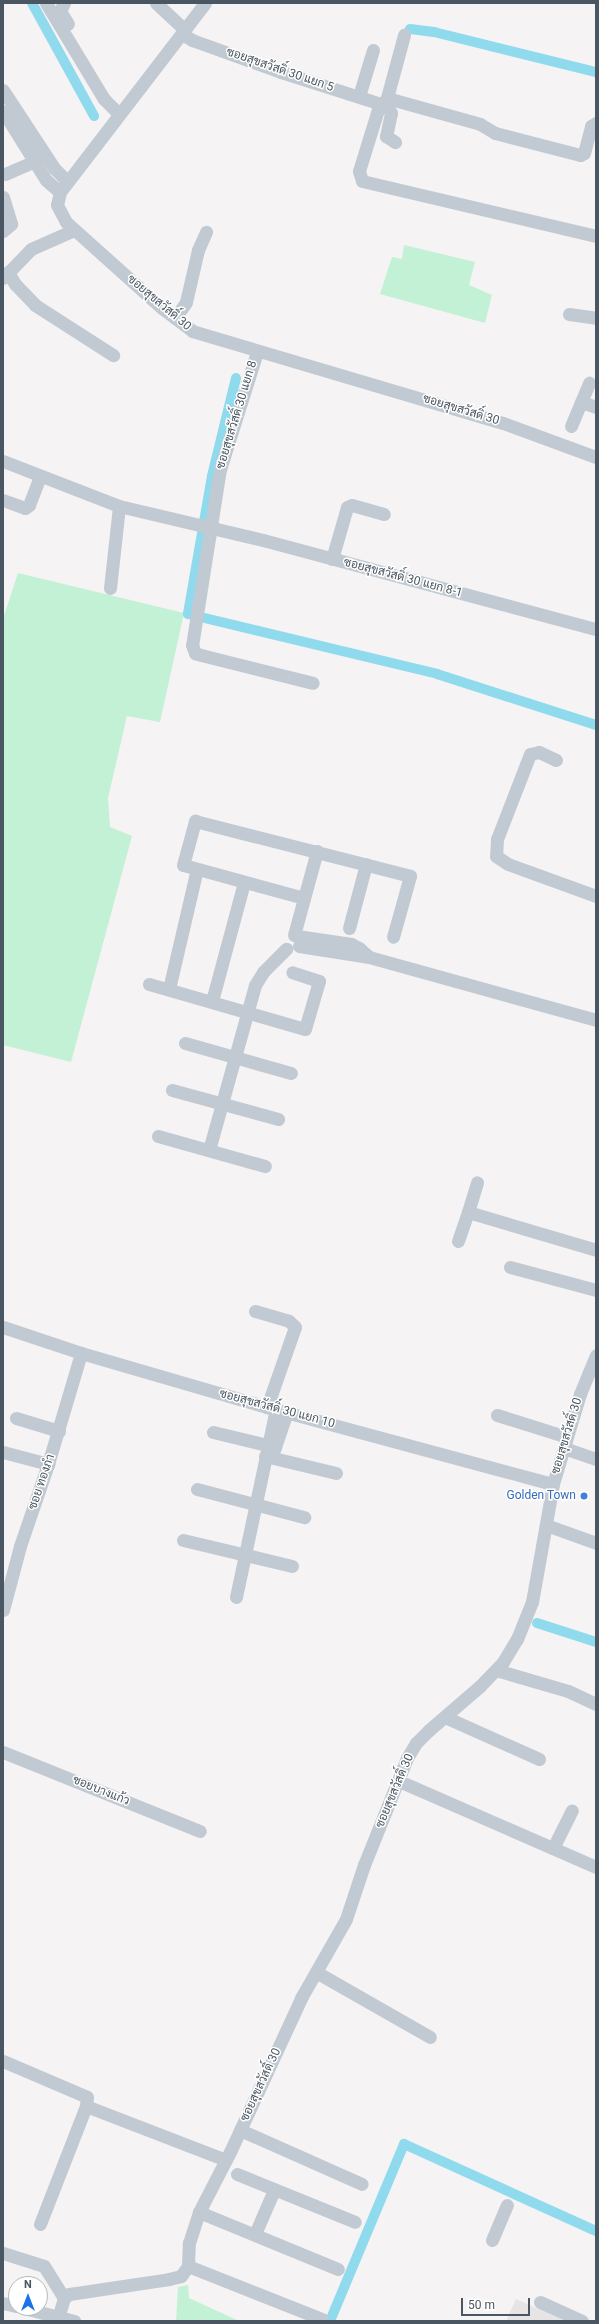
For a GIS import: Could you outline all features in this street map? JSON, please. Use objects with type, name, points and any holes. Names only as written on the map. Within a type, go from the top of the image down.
[{"type":"street","points":[[46,3],[104,99],[122,111]]},
{"type":"street","points":[[64,3],[60,11],[63,17],[109,94],[122,111]]},
{"type":"street","name":"ซอยสุขสวัสดิ์ 30 แยก 5","points":[[156,3],[192,40],[281,72],[359,96],[480,124],[495,133],[580,155],[584,153],[591,126],[596,123]]},
{"type":"street","points":[[63,187],[205,3]]},
{"type":"street","points":[[404,35],[384,102],[359,171],[362,181],[596,236]]},
{"type":"street","points":[[359,96],[373,50]]},
{"type":"street","points":[[3,90],[46,155],[63,187]]},
{"type":"street","points":[[384,102],[390,113],[386,136],[395,142]]},
{"type":"street","points":[[3,111],[46,180],[63,187]]},
{"type":"street","points":[[4,176],[46,155]]},
{"type":"street","name":"ซอยสุขสวัสดิ์ 30","points":[[63,187],[58,209],[74,230],[192,331],[257,352],[504,423],[596,457]]},
{"type":"street","points":[[3,197],[11,224],[3,231]]},
{"type":"street","points":[[74,230],[31,249],[5,275],[35,305],[113,355]]},
{"type":"street","points":[[175,318],[186,302],[198,250],[206,232]]},
{"type":"street","points":[[569,314],[596,318]]},
{"type":"street","name":"ซอยสุขสวัสดิ์ 30 แยก 8","points":[[257,352],[223,454],[204,526],[199,604],[192,645],[196,653],[314,683]]},
{"type":"street","points":[[571,426],[589,383]]},
{"type":"street","points":[[581,402],[596,407]]},
{"type":"street","name":"ซอยสุขสวัสดิ์ 30 แยก 8-1","points":[[3,461],[120,506],[332,559],[596,629]]},
{"type":"street","points":[[3,500],[25,508],[29,505],[40,476]]},
{"type":"street","points":[[332,559],[347,507],[352,505],[384,514]]},
{"type":"street","points":[[110,588],[120,506]]},
{"type":"street","points":[[556,760],[539,752],[530,754],[497,839],[496,856],[508,864],[596,896]]},
{"type":"street","points":[[304,898],[183,865],[195,821],[410,876],[393,937]]},
{"type":"street","points":[[209,1150],[247,1013],[259,977],[294,942],[317,851]]},
{"type":"street","points":[[349,928],[366,864]]},
{"type":"street","points":[[169,989],[197,869]]},
{"type":"street","points":[[212,1001],[244,882]]},
{"type":"street","points":[[294,942],[351,944],[359,948],[369,957],[596,1020]]},
{"type":"street","points":[[149,984],[305,1029],[319,981],[292,972]]},
{"type":"street","points":[[185,1043],[291,1073]]},
{"type":"street","points":[[172,1090],[278,1119]]},
{"type":"street","points":[[158,1136],[266,1166]]},
{"type":"street","points":[[458,1241],[477,1182]]},
{"type":"street","points":[[468,1212],[596,1250]]},
{"type":"street","points":[[510,1266],[596,1290]]},
{"type":"street","points":[[236,1597],[256,1504],[269,1454],[295,1327],[289,1321],[255,1311]]},
{"type":"street","name":"ซอยสุขสวัสดิ์ 30 แยก 10","points":[[3,1328],[81,1353],[277,1409],[553,1484]]},
{"type":"street","name":"ซอย ทองภํา","points":[[3,1610],[20,1546],[59,1431],[81,1353]]},
{"type":"street","name":"ซอยสุขสวัสดิ์ 30","points":[[179,2273],[199,2212],[228,2157],[301,1998],[346,1919],[364,1865],[416,1743],[496,1670],[517,1639],[532,1602],[553,1484],[580,1394],[596,1355]]},
{"type":"street","points":[[497,1415],[565,1442],[596,1459]]},
{"type":"street","points":[[16,1418],[59,1431]]},
{"type":"street","points":[[213,1432],[269,1454],[336,1473]]},
{"type":"street","points":[[3,1452],[48,1464]]},
{"type":"street","points":[[196,1489],[304,1517]]},
{"type":"street","points":[[546,1525],[596,1543]]},
{"type":"street","points":[[183,1540],[292,1566]]},
{"type":"street","points":[[496,1670],[568,1691],[596,1704]]},
{"type":"street","points":[[445,1717],[539,1759]]},
{"type":"street","name":"ซอยบางแก้ว","points":[[3,1752],[200,1831]]},
{"type":"street","points":[[399,1781],[596,1867]]},
{"type":"street","points":[[553,1848],[572,1810]]},
{"type":"street","points":[[316,1972],[430,2037]]},
{"type":"street","points":[[3,2061],[85,2096],[88,2099],[40,2224]]},
{"type":"street","points":[[86,2106],[228,2157]]},
{"type":"street","points":[[240,2130],[362,2184]]},
{"type":"street","points":[[237,2174],[355,2222]]},
{"type":"street","points":[[255,2234],[274,2190]]},
{"type":"street","points":[[492,2240],[507,2205]]},
{"type":"street","points":[[199,2212],[338,2269]]},
{"type":"street","points":[[3,2253],[44,2266],[64,2298]]},
{"type":"street","points":[[74,2321],[57,2319],[64,2298],[77,2291],[179,2273],[322,2319]]},
{"type":"street","points":[[540,2302],[582,2321]]},
{"type":"shaded area","points":[[516,2299],[565,2321],[506,2321]]},
{"type":"green space","points":[[404,245],[475,262],[469,285],[492,295],[485,323],[380,294],[392,257],[402,259]]},
{"type":"green space","points":[[18,573],[184,613],[160,722],[127,716],[108,798],[110,827],[132,836],[71,1062],[3,1045],[3,619]]},
{"type":"green space","points":[[188,2285],[189,2298],[239,2321],[176,2321],[178,2287]]},
{"type":"waterway","points":[[32,3],[94,116]]},
{"type":"waterway","points":[[410,29],[434,32],[596,72]]},
{"type":"waterway","points":[[236,378],[212,476],[188,614],[437,674],[596,725]]},
{"type":"waterway","points":[[537,1623],[596,1642]]},
{"type":"waterway","points":[[330,2321],[404,2144],[596,2231]]},
{"type":"place","name":"Golden Town","points":[[584,1496]]}]
